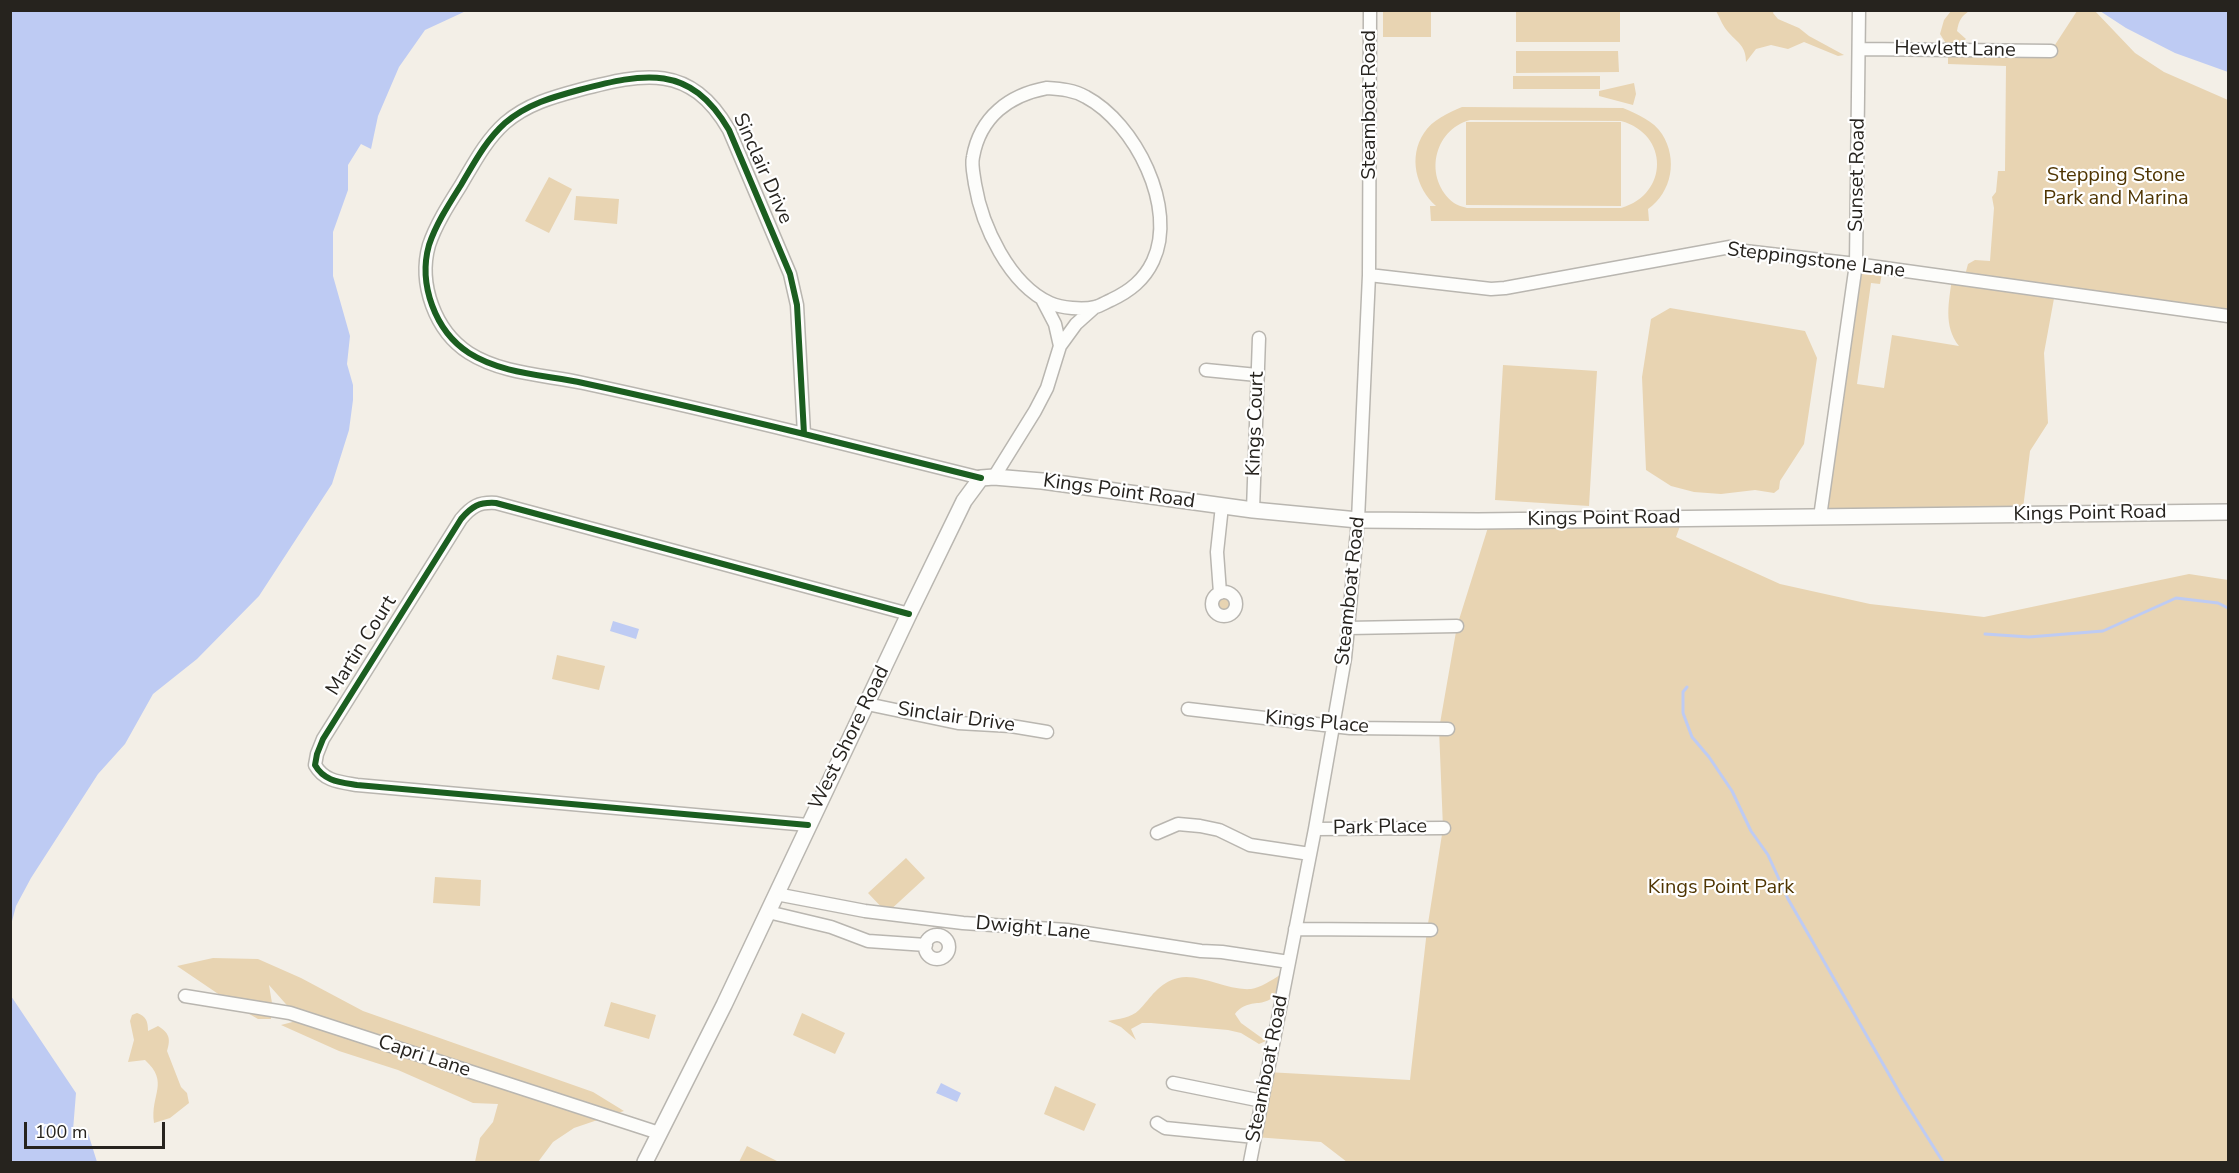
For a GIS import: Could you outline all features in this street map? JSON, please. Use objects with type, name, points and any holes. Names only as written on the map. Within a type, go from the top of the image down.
[{"type":"main road","name":"Kings Point Road","points":[[988,477],[1253,510],[1358,520],[1478,521],[2229,512]]},
{"type":"main road","name":"West Shore Road","points":[[645,1162],[690,1074],[964,501],[988,477]]},
{"type":"street","name":"Steamboat Road","points":[[1250,1162],[1334,726],[1348,628],[1358,520],[1369,275],[1370,10]]},
{"type":"street","name":"Sunset Road","points":[[1820,517],[1856,264],[1859,10]]},
{"type":"street","name":"Hewlett Lane","points":[[1859,49],[2051,51]]},
{"type":"street","name":"Sinclair Drive","points":[[804,434],[797,305],[790,274],[729,130],[719,113],[705,98],[688,87],[670,80],[642,76],[546,99],[519,112],[495,133],[482,148],[441,218],[429,248],[426,279],[429,299],[450,336],[468,353],[506,368],[645,396],[804,434],[988,477]]},
{"type":"street","points":[[988,477],[1035,411],[1047,388],[1060,346],[1076,324],[1095,308],[1125,293],[1139,282],[1150,267],[1159,243],[1159,211],[1156,196],[1144,162],[1126,131],[1099,105],[1086,97],[1068,90],[1047,88],[1031,91],[1009,101],[988,122],[979,138],[972,159],[977,198],[993,241],[1021,281],[1052,304],[1095,308]]},
{"type":"street","name":"Steppingstone Lane","points":[[1369,275],[1491,289],[1504,288],[1730,247],[1736,250],[1856,264],[2229,316]]},
{"type":"street","points":[[1042,298],[1055,324],[1060,346]]},
{"type":"street","name":"Kings Court","points":[[1253,510],[1260,338]]},
{"type":"street","points":[[1206,370],[1257,375]]},
{"type":"street","name":"Martin Court","points":[[808,825],[357,785],[329,779],[320,774],[315,765],[324,739],[461,519],[472,507],[484,502],[909,614]]},
{"type":"street","points":[[1220,593],[1217,552],[1222,506]]},
{"type":"street","points":[[1348,628],[1457,626]]},
{"type":"street","name":"Sinclair Drive","points":[[867,704],[958,723],[1011,726],[1047,732]]},
{"type":"street","name":"Kings Place","points":[[1188,709],[1362,729],[1448,729]]},
{"type":"street","points":[[1157,833],[1178,824],[1200,826],[1219,830],[1250,845],[1310,854]]},
{"type":"street","name":"Park Place","points":[[1315,829],[1444,828]]},
{"type":"street","name":"Dwight Lane","points":[[776,894],[865,911],[963,923],[1066,930],[1289,962]]},
{"type":"street","points":[[768,912],[831,927],[868,941],[926,945]]},
{"type":"street","points":[[1295,929],[1431,930]]},
{"type":"street","name":"Capri Lane","points":[[185,996],[290,1013],[659,1132]]},
{"type":"street","points":[[1173,1083],[1262,1101]]},
{"type":"street","points":[[1157,1123],[1166,1128],[1255,1137]]},
{"type":"green space","points":[[1383,11],[1431,11],[1431,37],[1383,37]]},
{"type":"green space","points":[[1516,11],[1620,11],[1620,42],[1516,42]]},
{"type":"green space","points":[[1716,11],[1774,11],[1778,19],[1799,28],[1844,55],[1838,56],[1804,42],[1788,49],[1771,45],[1756,49],[1746,62],[1743,48],[1725,28]]},
{"type":"green space","points":[[1951,11],[1969,11],[1962,17],[1959,24],[1957,31],[1966,39],[1959,45],[1947,45],[1940,34],[1944,20]]},
{"type":"green space","name":"Stepping Stone Park and Marina","points":[[2077,11],[2095,11],[2135,53],[2164,72],[2228,100],[2228,316],[2055,293],[2044,353],[2048,423],[2030,451],[2022,517],[1820,516],[1856,264],[1882,273],[1880,284],[1871,283],[1857,384],[1884,388],[1892,335],[1959,346],[1949,322],[1952,278],[1964,279],[1968,264],[1975,260],[1990,261],[1994,208],[1992,197],[1996,192],[1998,171],[2005,171],[2006,66],[1948,64],[1948,50],[2051,51]]},
{"type":"green space","points":[[1516,51],[1618,51],[1619,72],[1516,73]]},
{"type":"green space","points":[[1513,76],[1600,76],[1600,89],[1513,89]]},
{"type":"green space","points":[[1634,83],[1636,94],[1633,105],[1599,96],[1599,91]]},
{"type":"green space","points":[[1462,107],[1623,108],[1639,115],[1659,129],[1667,144],[1671,164],[1663,194],[1648,209],[1649,221],[1431,221],[1430,206],[1436,206],[1429,199],[1419,181],[1416,172],[1416,152],[1419,142],[1431,124]],"holes":[[[1470,120],[1621,121],[1637,128],[1648,138],[1655,151],[1657,164],[1655,178],[1648,190],[1637,201],[1621,208],[1467,208],[1454,203],[1444,193],[1438,181],[1436,156],[1441,144],[1457,125]]]},
{"type":"green space","points":[[1466,122],[1621,122],[1621,206],[1466,205]]},
{"type":"green space","points":[[549,177],[572,189],[549,233],[525,221]]},
{"type":"green space","points":[[576,196],[619,199],[617,224],[574,220]]},
{"type":"green space","points":[[1670,308],[1805,331],[1817,358],[1804,444],[1780,481],[1779,489],[1774,493],[1755,490],[1721,494],[1694,492],[1671,486],[1646,470],[1642,377],[1651,319]]},
{"type":"green space","points":[[1503,365],[1597,371],[1589,506],[1495,500]]},
{"type":"green space","name":"Kings Point Park","points":[[1683,518],[1676,537],[1780,584],[1870,604],[1984,617],[2189,574],[2228,580],[2228,1162],[1347,1162],[1321,1142],[1255,1137],[1267,1072],[1410,1080],[1427,930],[1443,828],[1439,729],[1457,626],[1490,521]]},
{"type":"green space","points":[[1224,595],[1230,598],[1233,604],[1230,610],[1224,613],[1218,610],[1215,604],[1218,598]]},
{"type":"green space","points":[[557,655],[605,666],[599,690],[552,679]]},
{"type":"green space","points":[[906,858],[925,878],[887,913],[868,893]]},
{"type":"green space","points":[[435,877],[481,880],[480,906],[433,903]]},
{"type":"green space","points":[[213,958],[258,959],[301,978],[363,1011],[593,1092],[624,1111],[574,1128],[553,1142],[538,1162],[475,1162],[480,1138],[493,1122],[498,1104],[473,1103],[398,1070],[339,1051],[281,1025],[300,1020],[269,985],[272,1003],[271,1019],[258,1019],[177,966]]},
{"type":"green space","points":[[1280,975],[1273,996],[1268,1000],[1248,1005],[1235,1014],[1241,1023],[1266,1041],[1259,1044],[1241,1033],[1228,1030],[1151,1023],[1142,1023],[1131,1029],[1136,1040],[1121,1027],[1108,1021],[1136,1013],[1160,987],[1178,978],[1195,978],[1251,989]]},
{"type":"green space","points":[[611,1002],[656,1015],[649,1039],[604,1026]]},
{"type":"green space","points":[[137,1013],[146,1019],[148,1031],[158,1026],[167,1034],[169,1043],[167,1051],[181,1087],[187,1093],[189,1103],[170,1118],[154,1123],[153,1113],[158,1082],[156,1075],[145,1060],[128,1062],[134,1040],[130,1021],[132,1015]]},
{"type":"green space","points":[[802,1013],[845,1033],[835,1054],[793,1035]]},
{"type":"green space","points":[[1055,1086],[1096,1104],[1084,1131],[1044,1114]]},
{"type":"green space","points":[[747,1146],[779,1162],[739,1162]]},
{"type":"water","points":[[11,10],[466,11],[425,30],[399,67],[378,116],[371,149],[361,144],[348,165],[348,190],[333,232],[333,276],[350,336],[347,364],[353,385],[353,400],[349,430],[332,484],[259,596],[197,659],[153,694],[125,744],[98,774],[31,878],[16,906],[11,925]]},
{"type":"water","points":[[2100,11],[2228,11],[2228,72],[2175,53],[2126,28]]},
{"type":"water","points":[[613,621],[639,629],[636,639],[610,631]]},
{"type":"water","points":[[11,996],[76,1093],[73,1130],[88,1133],[97,1162],[11,1162]]},
{"type":"water","points":[[941,1083],[961,1093],[957,1102],[936,1093]]},
{"type":"waterway","points":[[1985,634],[2029,637],[2103,631],[2176,598],[2218,603],[2228,608]]},
{"type":"waterway","points":[[1687,687],[1683,692],[1683,713],[1692,737],[1732,791],[1751,831],[1768,855],[1788,899],[1902,1097],[1943,1162]]},
{"type":"cycle path","points":[[804,434],[611,389],[510,370],[482,360],[457,344],[439,319],[428,291],[426,260],[429,245],[447,207],[481,152],[505,123],[513,116],[540,102],[624,80],[664,78],[682,83],[698,93],[714,108],[729,130],[790,274],[797,305],[804,434],[981,478]]},
{"type":"cycle path","points":[[808,825],[357,785],[327,778],[315,765],[323,739],[461,519],[472,508],[480,504],[496,503],[909,614]]}]
